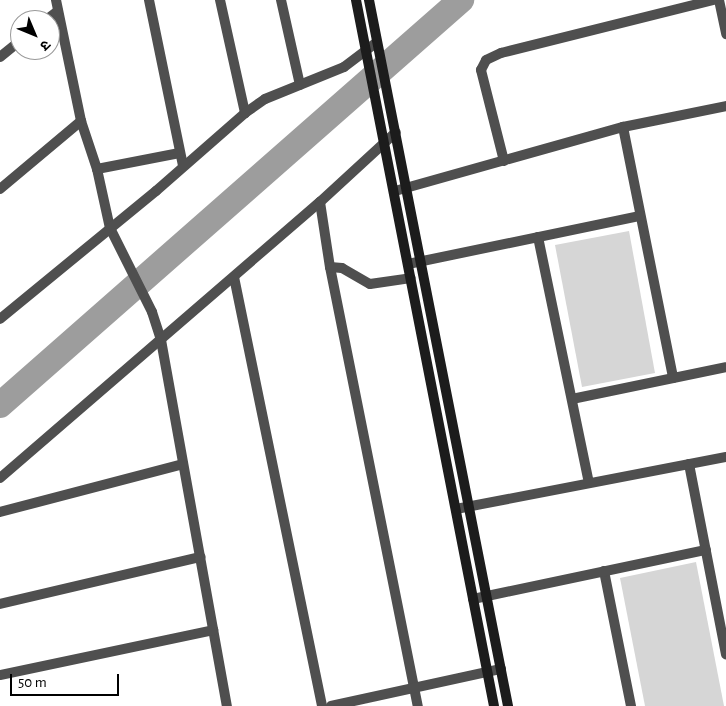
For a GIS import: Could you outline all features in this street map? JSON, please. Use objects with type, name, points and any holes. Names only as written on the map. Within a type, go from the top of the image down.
[{"type":"street","points":[[149,0],[183,166]]},
{"type":"street","points":[[220,0],[245,113]]},
{"type":"street","points":[[281,0],[300,85]]},
{"type":"street","points":[[356,0],[383,142],[395,191],[494,706]]},
{"type":"street","points":[[369,0],[508,706]]},
{"type":"street","points":[[504,161],[481,70],[486,60],[501,53],[713,0]]},
{"type":"street","points":[[719,0],[726,34]]},
{"type":"street","points":[[60,20],[82,121],[97,169],[110,228],[152,312],[160,340],[227,706]]},
{"type":"street","points":[[0,320],[245,113],[265,99],[344,67],[366,51],[378,46]]},
{"type":"street","points":[[0,57],[10,49]]},
{"type":"street","points":[[395,191],[623,127],[726,106]]},
{"type":"street","points":[[0,189],[82,121]]},
{"type":"street","points":[[623,127],[673,378]]},
{"type":"street","points":[[0,478],[320,202],[396,132]]},
{"type":"street","points":[[97,169],[179,153]]},
{"type":"street","points":[[320,202],[330,267],[418,706]]},
{"type":"street","points":[[408,264],[640,216]]},
{"type":"street","points":[[538,237],[589,483]]},
{"type":"street","points":[[330,267],[342,268],[370,284],[411,278]]},
{"type":"street","points":[[234,277],[322,706]]},
{"type":"street","points":[[572,399],[726,367]]},
{"type":"street","points":[[456,509],[726,457]]},
{"type":"street","points":[[0,512],[183,464]]},
{"type":"street","points":[[689,464],[726,654]]},
{"type":"street","points":[[473,599],[706,550]]},
{"type":"street","points":[[0,604],[201,558]]},
{"type":"street","points":[[604,571],[630,706]]},
{"type":"street","points":[[0,675],[213,630]]},
{"type":"street","points":[[331,706],[501,669]]},
{"type":"shaded area","points":[[629,231],[655,373],[582,387],[555,245]]},
{"type":"shaded area","points":[[696,562],[724,706],[645,706],[620,578]]},
{"type":"waterway","points":[[0,405],[461,0]]}]
